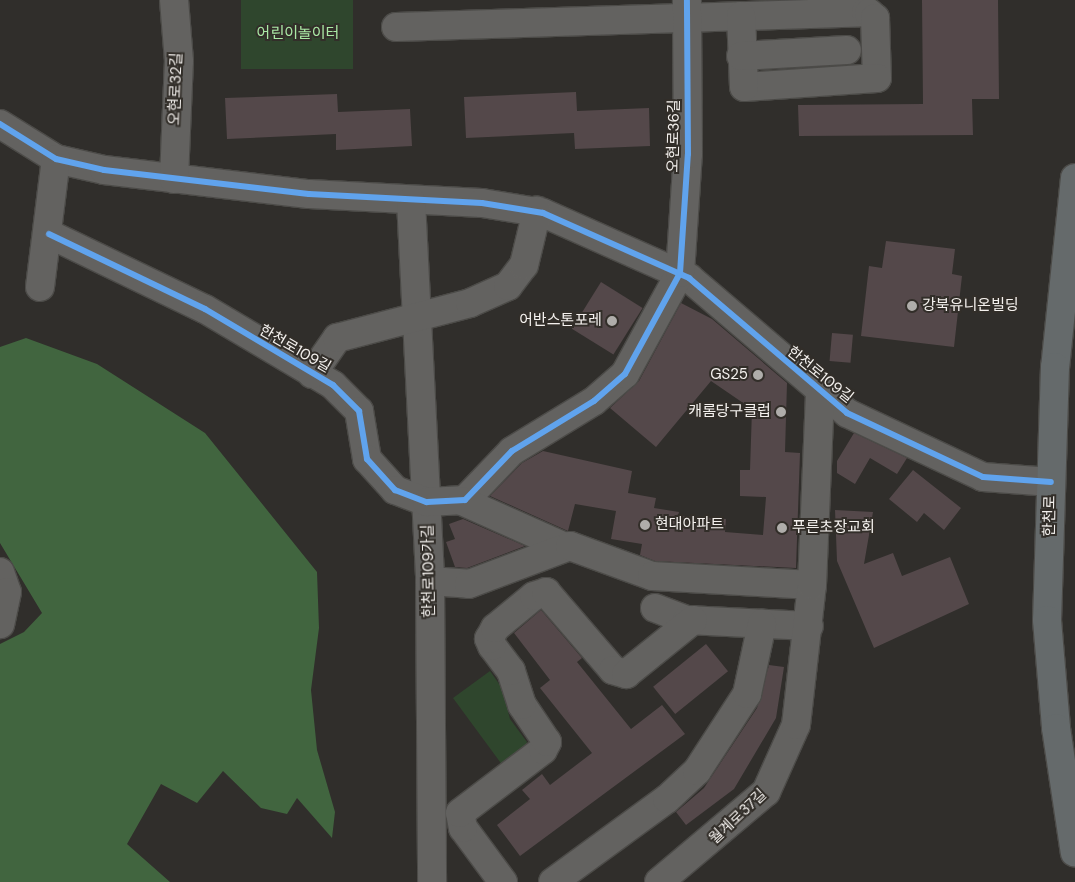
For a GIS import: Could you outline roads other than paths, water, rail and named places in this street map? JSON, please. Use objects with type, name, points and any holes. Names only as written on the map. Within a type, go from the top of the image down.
[{"type":"main road","name":"한천로","points":[[1075,178],[1055,367],[1047,620],[1056,728],[1075,853]]},
{"type":"street","name":"오현로32길","points":[[174,0],[179,61],[174,179]]},
{"type":"street","points":[[396,27],[687,9],[741,16],[869,13],[874,18],[877,75],[874,80],[746,87],[742,84],[741,16]]},
{"type":"street","name":"오현로36길","points":[[680,273],[688,154],[687,9]]},
{"type":"street","points":[[741,56],[847,50]]},
{"type":"street","name":"한천로109길","points":[[0,124],[56,159],[174,179],[537,211],[680,273],[820,395],[847,413],[983,477],[1050,482]]},
{"type":"street","points":[[40,287],[49,234],[56,159]]},
{"type":"street","name":"한천로109가길","points":[[411,201],[430,581],[432,882]]},
{"type":"street","name":"한천로109길","points":[[312,374],[337,338],[417,314],[470,303],[508,286],[524,265],[537,211]]},
{"type":"street","name":"한천로109길","points":[[49,234],[119,264],[205,309],[312,374],[334,385],[359,411],[364,450],[376,474],[395,490],[427,502],[462,501]]},
{"type":"street","points":[[680,273],[625,374],[594,402],[516,448],[462,501],[565,547],[652,576],[812,585]]},
{"type":"street","name":"월계로37길","points":[[659,882],[750,808],[778,773],[796,725],[809,626],[812,585],[820,395]]},
{"type":"street","points":[[430,581],[469,584],[565,547]]},
{"type":"street","points":[[0,572],[7,592],[0,624]]},
{"type":"street","points":[[503,882],[463,828],[460,813],[543,750],[547,742],[522,705],[511,671],[492,646],[489,639],[495,628],[534,596],[546,592],[613,670],[626,674],[693,620]]},
{"type":"street","points":[[655,608],[693,620],[809,626]]},
{"type":"street","points":[[553,882],[667,799],[697,772],[747,694],[762,624]]},
{"type":"place","name":"강북유니온빌딩","points":[[912,306]]},
{"type":"place","name":"어반스톤포레","points":[[612,321]]},
{"type":"place","name":"GS25","points":[[758,375]]},
{"type":"place","name":"캐롬당구클럽","points":[[781,412]]},
{"type":"place","name":"현대아파트","points":[[645,525]]},
{"type":"place","name":"푸른초장교회","points":[[782,528]]},
{"type":"park label","name":"어린이놀이터","points":[[298,34]]}]
